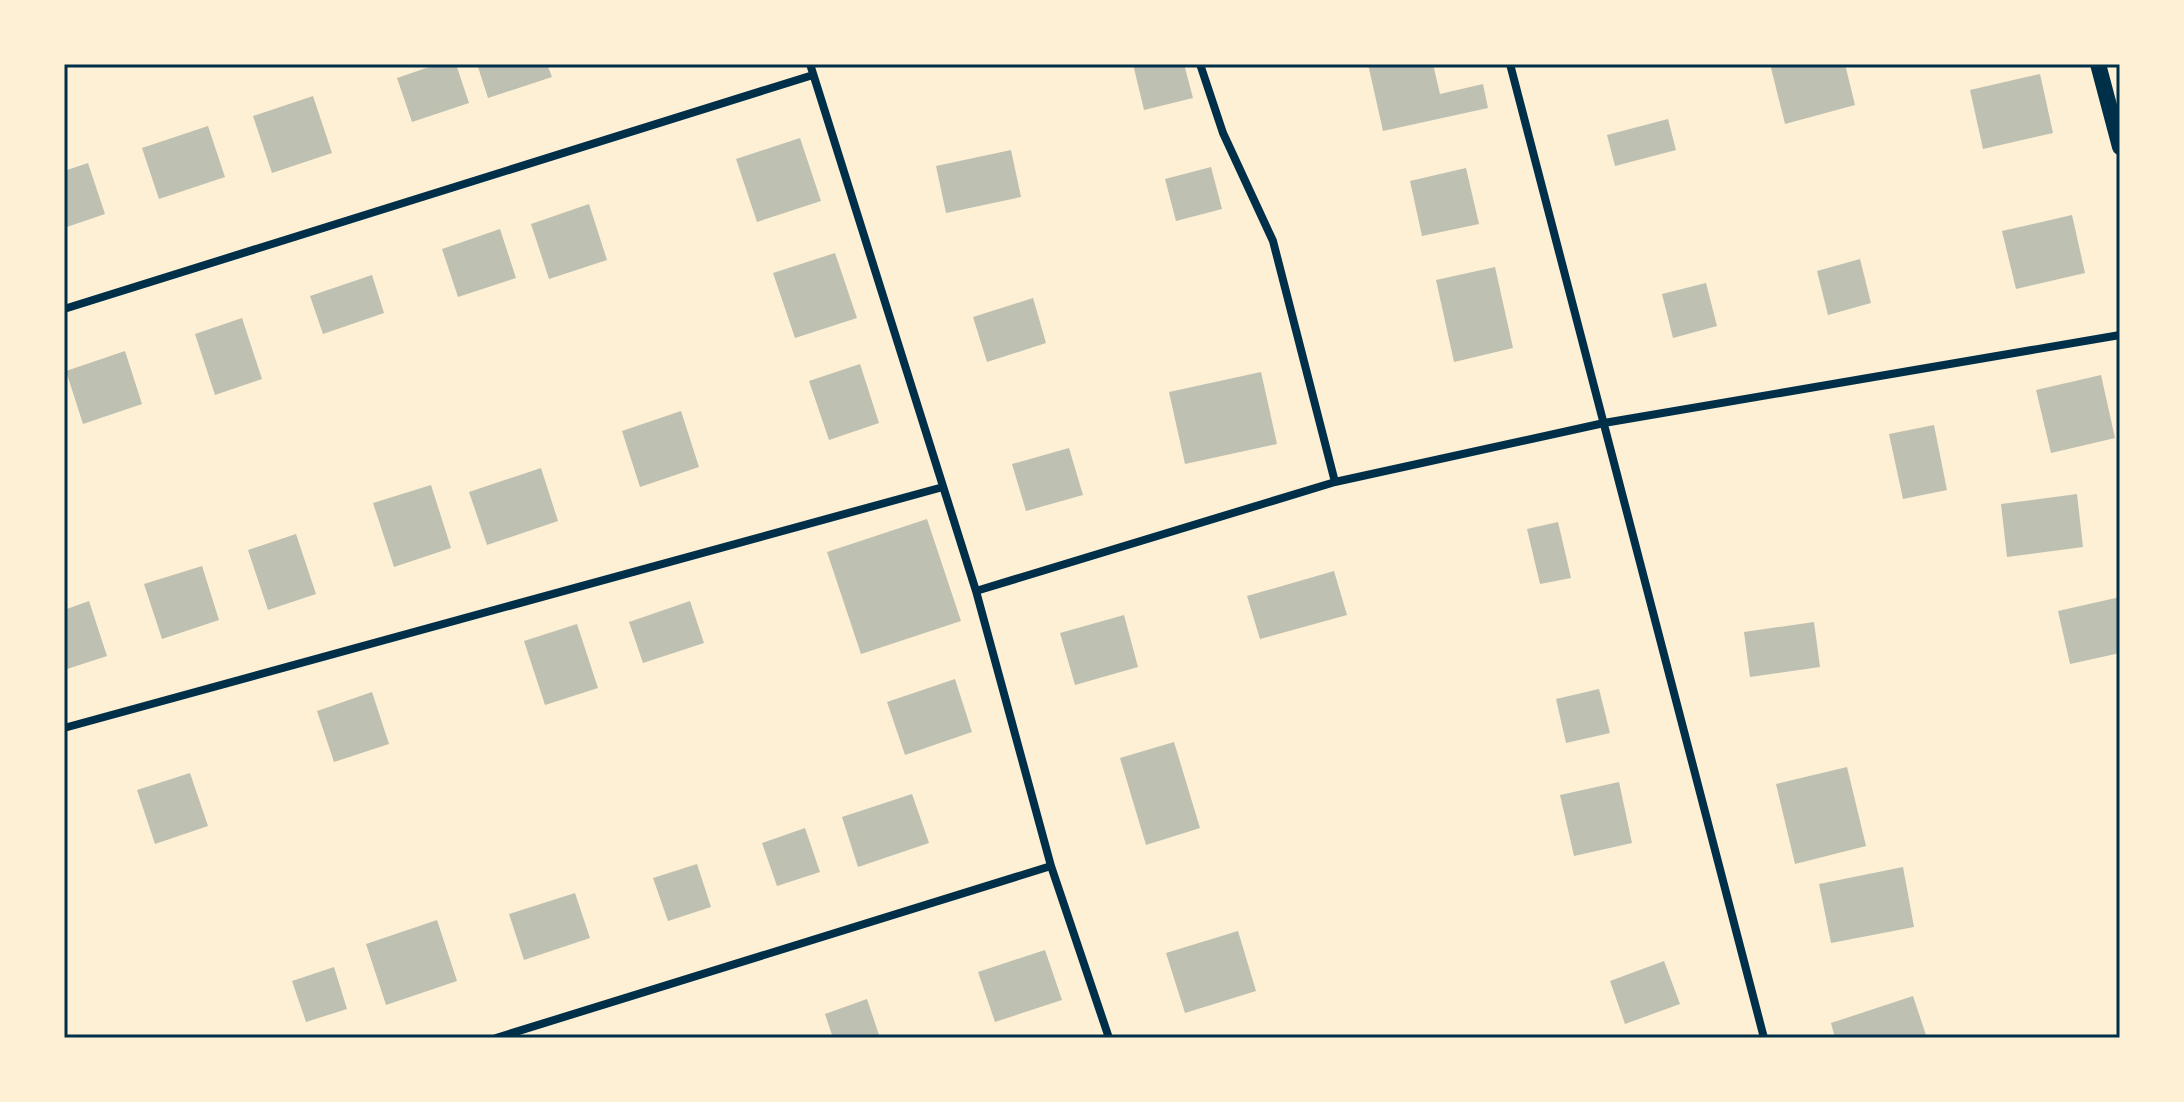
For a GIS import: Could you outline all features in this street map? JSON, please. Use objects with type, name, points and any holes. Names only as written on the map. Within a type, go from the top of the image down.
[{"type":"main road","points":[[2098,64],[2120,147]]},
{"type":"street","points":[[810,64],[976,591],[1051,866],[1109,1038]]},
{"type":"street","points":[[1200,64],[1223,133],[1273,241],[1335,482]]},
{"type":"street","points":[[1510,64],[1764,1038]]},
{"type":"street","points":[[64,309],[813,75]]},
{"type":"street","points":[[976,591],[1335,482],[1604,423],[2120,335]]},
{"type":"street","points":[[64,728],[943,487]]},
{"type":"street","points":[[496,1038],[1051,866]]},
{"type":"building","points":[[438,64],[456,64],[469,103],[412,122],[397,78]]},
{"type":"building","points":[[477,64],[547,64],[552,77],[488,98]]},
{"type":"building","points":[[1133,64],[1184,64],[1193,98],[1144,110]]},
{"type":"building","points":[[1368,64],[1433,64],[1440,94],[1483,84],[1488,108],[1383,131]]},
{"type":"building","points":[[1770,64],[1845,64],[1855,105],[1785,124]]},
{"type":"building","points":[[2040,74],[2053,133],[1983,149],[1970,90]]},
{"type":"building","points":[[313,96],[332,153],[272,173],[253,116]]},
{"type":"building","points":[[1668,119],[1676,150],[1615,166],[1607,135]]},
{"type":"building","points":[[208,126],[225,177],[159,199],[142,148]]},
{"type":"building","points":[[800,138],[821,201],[757,222],[736,159]]},
{"type":"building","points":[[1011,150],[1021,197],[946,213],[936,166]]},
{"type":"building","points":[[88,163],[105,214],[64,228],[64,171]]},
{"type":"building","points":[[1211,167],[1222,209],[1176,221],[1165,179]]},
{"type":"building","points":[[1466,168],[1479,224],[1422,236],[1410,181]]},
{"type":"building","points":[[589,204],[607,260],[549,279],[531,224]]},
{"type":"building","points":[[2072,215],[2085,273],[2016,289],[2002,231]]},
{"type":"building","points":[[500,229],[516,278],[458,297],[442,249]]},
{"type":"building","points":[[835,253],[857,318],[795,338],[773,273]]},
{"type":"building","points":[[1860,259],[1871,303],[1828,315],[1817,271]]},
{"type":"building","points":[[1495,267],[1513,348],[1454,362],[1436,280]]},
{"type":"building","points":[[372,275],[384,313],[323,334],[310,296]]},
{"type":"building","points":[[1706,283],[1717,326],[1673,338],[1662,294]]},
{"type":"building","points":[[1033,298],[1046,343],[987,362],[973,317]]},
{"type":"building","points":[[242,318],[262,379],[215,395],[195,334]]},
{"type":"building","points":[[125,351],[142,404],[83,424],[66,371]]},
{"type":"building","points":[[860,364],[879,423],[829,440],[809,381]]},
{"type":"building","points":[[1261,372],[1277,444],[1185,464],[1169,392]]},
{"type":"building","points":[[2101,375],[2115,438],[2051,453],[2036,390]]},
{"type":"building","points":[[681,411],[699,467],[640,487],[622,431]]},
{"type":"building","points":[[1934,425],[1947,490],[1903,499],[1889,434]]},
{"type":"building","points":[[1069,448],[1083,495],[1026,511],[1012,464]]},
{"type":"building","points":[[541,468],[558,521],[487,545],[469,492]]},
{"type":"building","points":[[431,485],[451,548],[394,567],[373,503]]},
{"type":"building","points":[[2077,494],[2083,547],[2007,557],[2001,504]]},
{"type":"building","points":[[927,519],[961,621],[861,654],[827,552]]},
{"type":"building","points":[[1558,522],[1571,578],[1540,584],[1527,529]]},
{"type":"building","points":[[296,534],[316,594],[268,610],[248,550]]},
{"type":"building","points":[[202,566],[219,620],[162,639],[144,584]]},
{"type":"building","points":[[1334,571],[1347,615],[1260,639],[1247,596]]},
{"type":"building","points":[[2120,597],[2120,653],[2070,664],[2058,611]]},
{"type":"building","points":[[89,601],[107,656],[64,670],[64,610]]},
{"type":"building","points":[[690,601],[704,643],[643,663],[629,622]]},
{"type":"building","points":[[1124,615],[1138,667],[1075,685],[1060,633]]},
{"type":"building","points":[[1814,622],[1820,667],[1750,677],[1744,632]]},
{"type":"building","points":[[577,624],[598,688],[545,705],[524,641]]},
{"type":"building","points":[[955,679],[972,732],[905,755],[887,702]]},
{"type":"building","points":[[1599,689],[1610,733],[1566,743],[1556,699]]},
{"type":"building","points":[[372,692],[389,744],[334,762],[317,711]]},
{"type":"building","points":[[1174,742],[1200,828],[1146,845],[1120,758]]},
{"type":"building","points":[[1847,767],[1866,846],[1795,864],[1776,784]]},
{"type":"building","points":[[190,773],[208,826],[155,844],[137,790]]},
{"type":"building","points":[[1619,782],[1632,843],[1574,856],[1560,795]]},
{"type":"building","points":[[912,794],[929,843],[858,867],[842,817]]},
{"type":"building","points":[[805,828],[820,872],[777,886],[762,843]]},
{"type":"building","points":[[697,864],[711,907],[668,921],[653,878]]},
{"type":"building","points":[[1903,867],[1914,927],[1831,943],[1819,884]]},
{"type":"building","points":[[575,893],[590,938],[524,960],[509,914]]},
{"type":"building","points":[[437,920],[457,981],[386,1005],[366,944]]},
{"type":"building","points":[[1238,931],[1256,991],[1185,1013],[1166,953]]},
{"type":"building","points":[[1045,950],[1062,1000],[995,1022],[978,972]]},
{"type":"building","points":[[1664,961],[1680,1004],[1625,1024],[1610,981]]},
{"type":"building","points":[[334,967],[347,1009],[306,1022],[292,981]]},
{"type":"building","points":[[1913,996],[1927,1038],[1835,1038],[1831,1023]]},
{"type":"building","points":[[867,999],[880,1038],[833,1038],[825,1014]]}]
